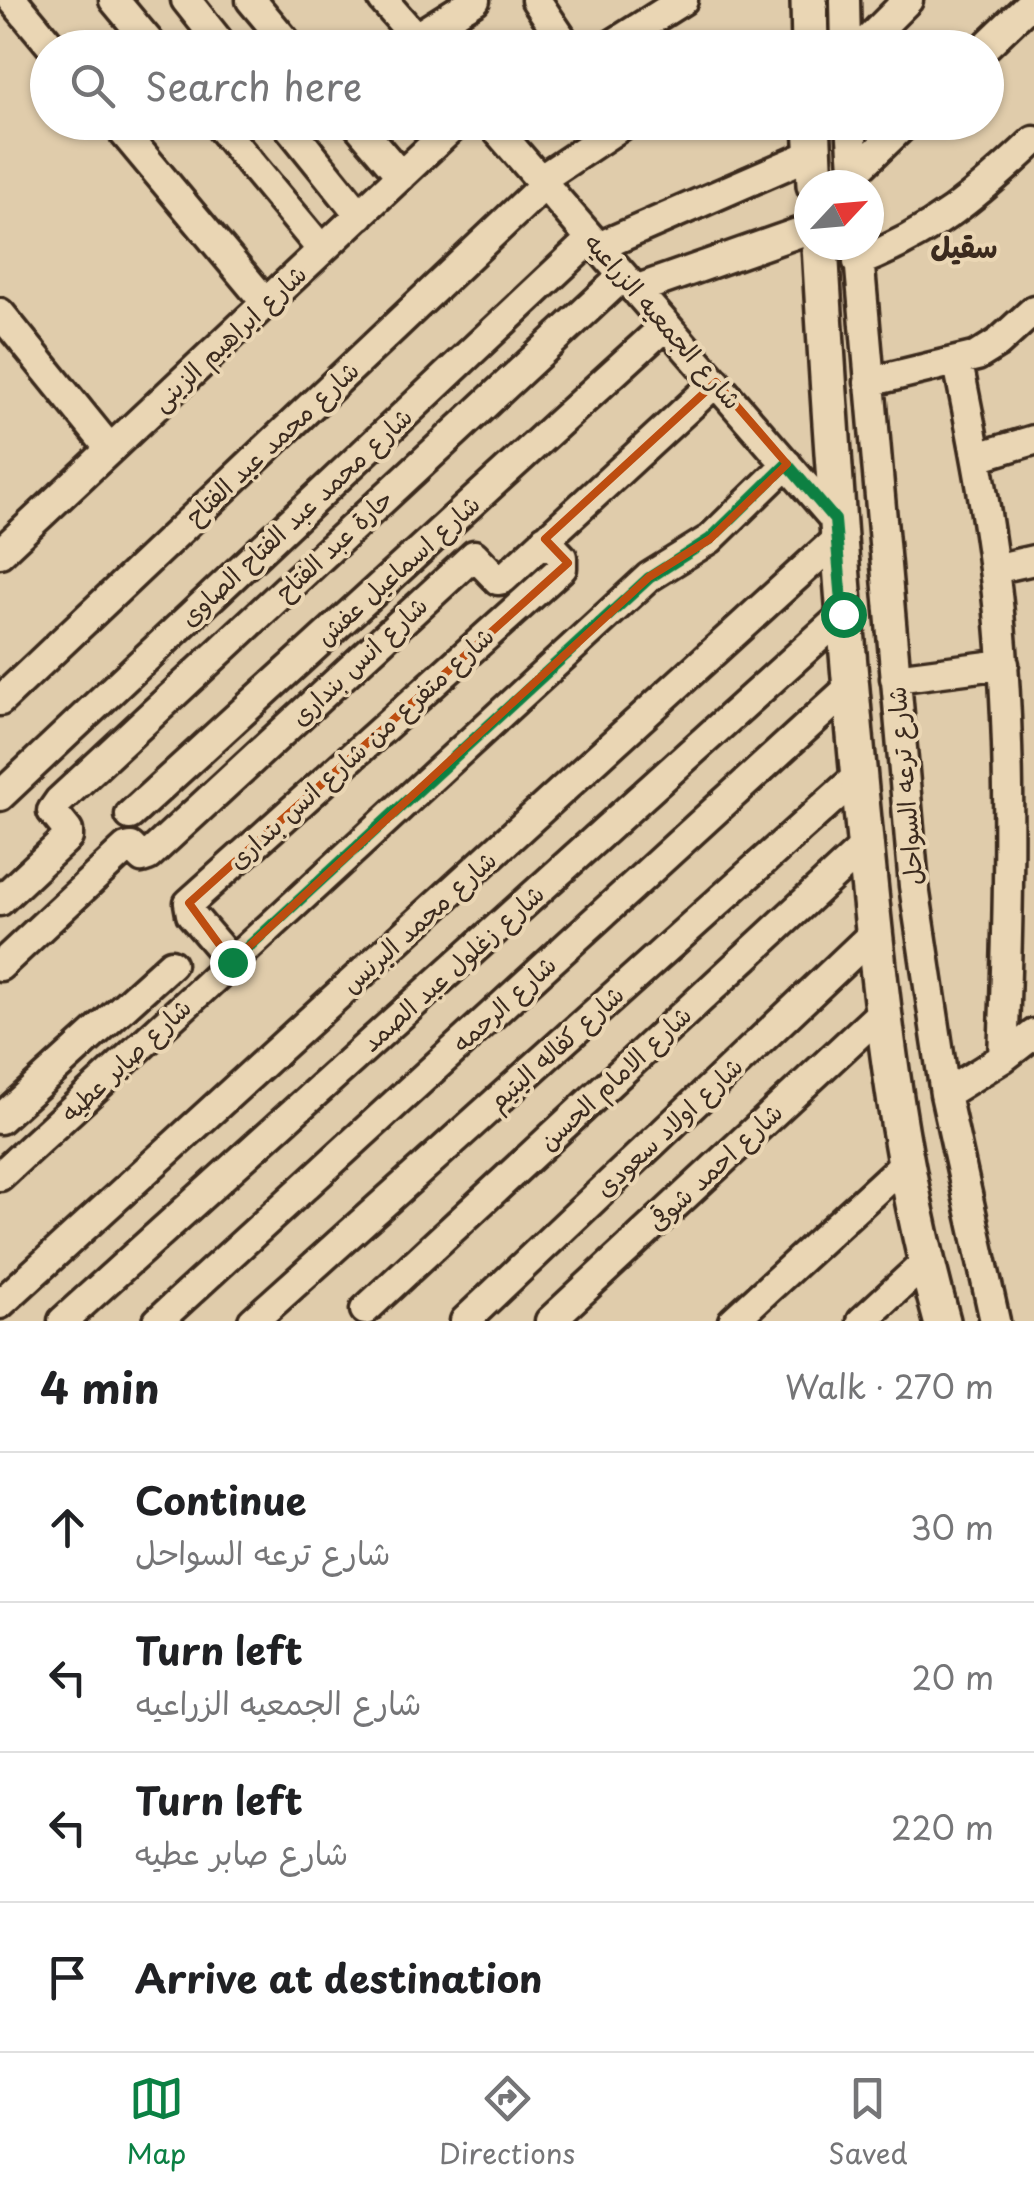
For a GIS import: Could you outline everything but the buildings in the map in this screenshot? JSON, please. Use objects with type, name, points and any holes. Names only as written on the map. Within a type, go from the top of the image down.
[{"type":"main road","points":[[808,0],[809,30]]},
{"type":"main road","name":"شارع ترعه السواحل","points":[[821,260],[836,530],[881,1012],[904,1164],[942,1321]]},
{"type":"street","points":[[13,0],[38,30]]},
{"type":"street","points":[[114,0],[139,30]]},
{"type":"street","points":[[186,0],[210,30]]},
{"type":"street","points":[[250,0],[276,30]]},
{"type":"street","points":[[384,0],[410,30]]},
{"type":"street","points":[[436,30],[475,0]]},
{"type":"street","points":[[536,0],[556,30]]},
{"type":"street","points":[[636,30],[683,0]]},
{"type":"street","points":[[845,0],[846,30]]},
{"type":"street","points":[[878,30],[908,0]]},
{"type":"street","points":[[1003,30],[1034,0]]},
{"type":"street","points":[[131,140],[266,303]]},
{"type":"street","points":[[231,140],[322,250]]},
{"type":"street","points":[[300,140],[360,215]]},
{"type":"street","points":[[370,140],[401,176]]},
{"type":"street","name":"شارع ابراهيم الزينى","points":[[0,553],[439,140]]},
{"type":"street","name":"شارع الجمعيه الزراعيه","points":[[506,140],[787,464],[836,530]]},
{"type":"street","name":"شارع محمد عبد الفتاح","points":[[0,701],[542,182],[601,140]]},
{"type":"street","points":[[852,140],[854,170]]},
{"type":"street","points":[[863,170],[891,140]]},
{"type":"street","points":[[884,248],[902,244],[940,222],[976,195],[1034,141]]},
{"type":"street","name":"شارع محمد عبد الفتاح الصاوى","points":[[0,796],[594,243],[813,154]]},
{"type":"street","points":[[629,283],[794,233]]},
{"type":"street","name":"شارع ترعه السواحل","points":[[859,260],[914,886],[946,1094],[995,1321]]},
{"type":"street","name":"حارة عبد الفتاح","points":[[0,901],[68,837],[68,831],[52,811],[59,801],[629,283]]},
{"type":"street","points":[[869,382],[958,362],[991,348],[1034,310]]},
{"type":"street","points":[[0,312],[110,449]]},
{"type":"street","name":"شارع اسماعيل عفش","points":[[130,815],[666,325]]},
{"type":"street","points":[[958,362],[994,568],[1021,898],[1003,1058]]},
{"type":"street","name":"شارع انس بندارى","points":[[0,966],[126,848],[142,858],[148,856],[474,554],[502,580],[716,382]]},
{"type":"street","points":[[977,457],[1034,440]]},
{"type":"street","name":"شارع صابر عطيه","points":[[0,1176],[649,578],[710,539],[787,464]]},
{"type":"street","name":"شارع محمد البرنس","points":[[0,1304],[836,530]]},
{"type":"street","name":"شارع متفرع من شارع انس بندارى","points":[[232,962],[190,914],[188,903],[562,568],[562,557],[544,539]]},
{"type":"street","points":[[994,568],[1034,560]]},
{"type":"street","name":"شارع زغلول عبد الصمد","points":[[63,1321],[843,614]]},
{"type":"street","points":[[894,678],[1004,664]]},
{"type":"street","name":"شارع الرحمه","points":[[158,1321],[850,687]]},
{"type":"street","name":"شارع كفاله اليتيم","points":[[253,1321],[859,775]]},
{"type":"street","name":"شارع الامام الحسن","points":[[366,1310],[866,846]]},
{"type":"street","name":"شارع اولاد سعودى","points":[[464,1321],[874,934]]},
{"type":"street","points":[[0,1119],[171,964]]},
{"type":"street","name":"شارع احمد شوقى","points":[[550,1321],[881,1012]]},
{"type":"street","points":[[946,1094],[1034,1034]]},
{"type":"street","points":[[733,1321],[904,1164]]},
{"type":"street","points":[[862,1321],[926,1262]]},
{"type":"highlighted area","points":[[716,382],[787,464],[710,539],[649,577],[232,962],[189,903],[568,563],[545,539]]},
{"type":"district","name":"سقيل","points":[[964,248]]},
{"type":"route","points":[[232,962],[660,568],[710,539],[787,464],[835,520],[843,614]]}]
